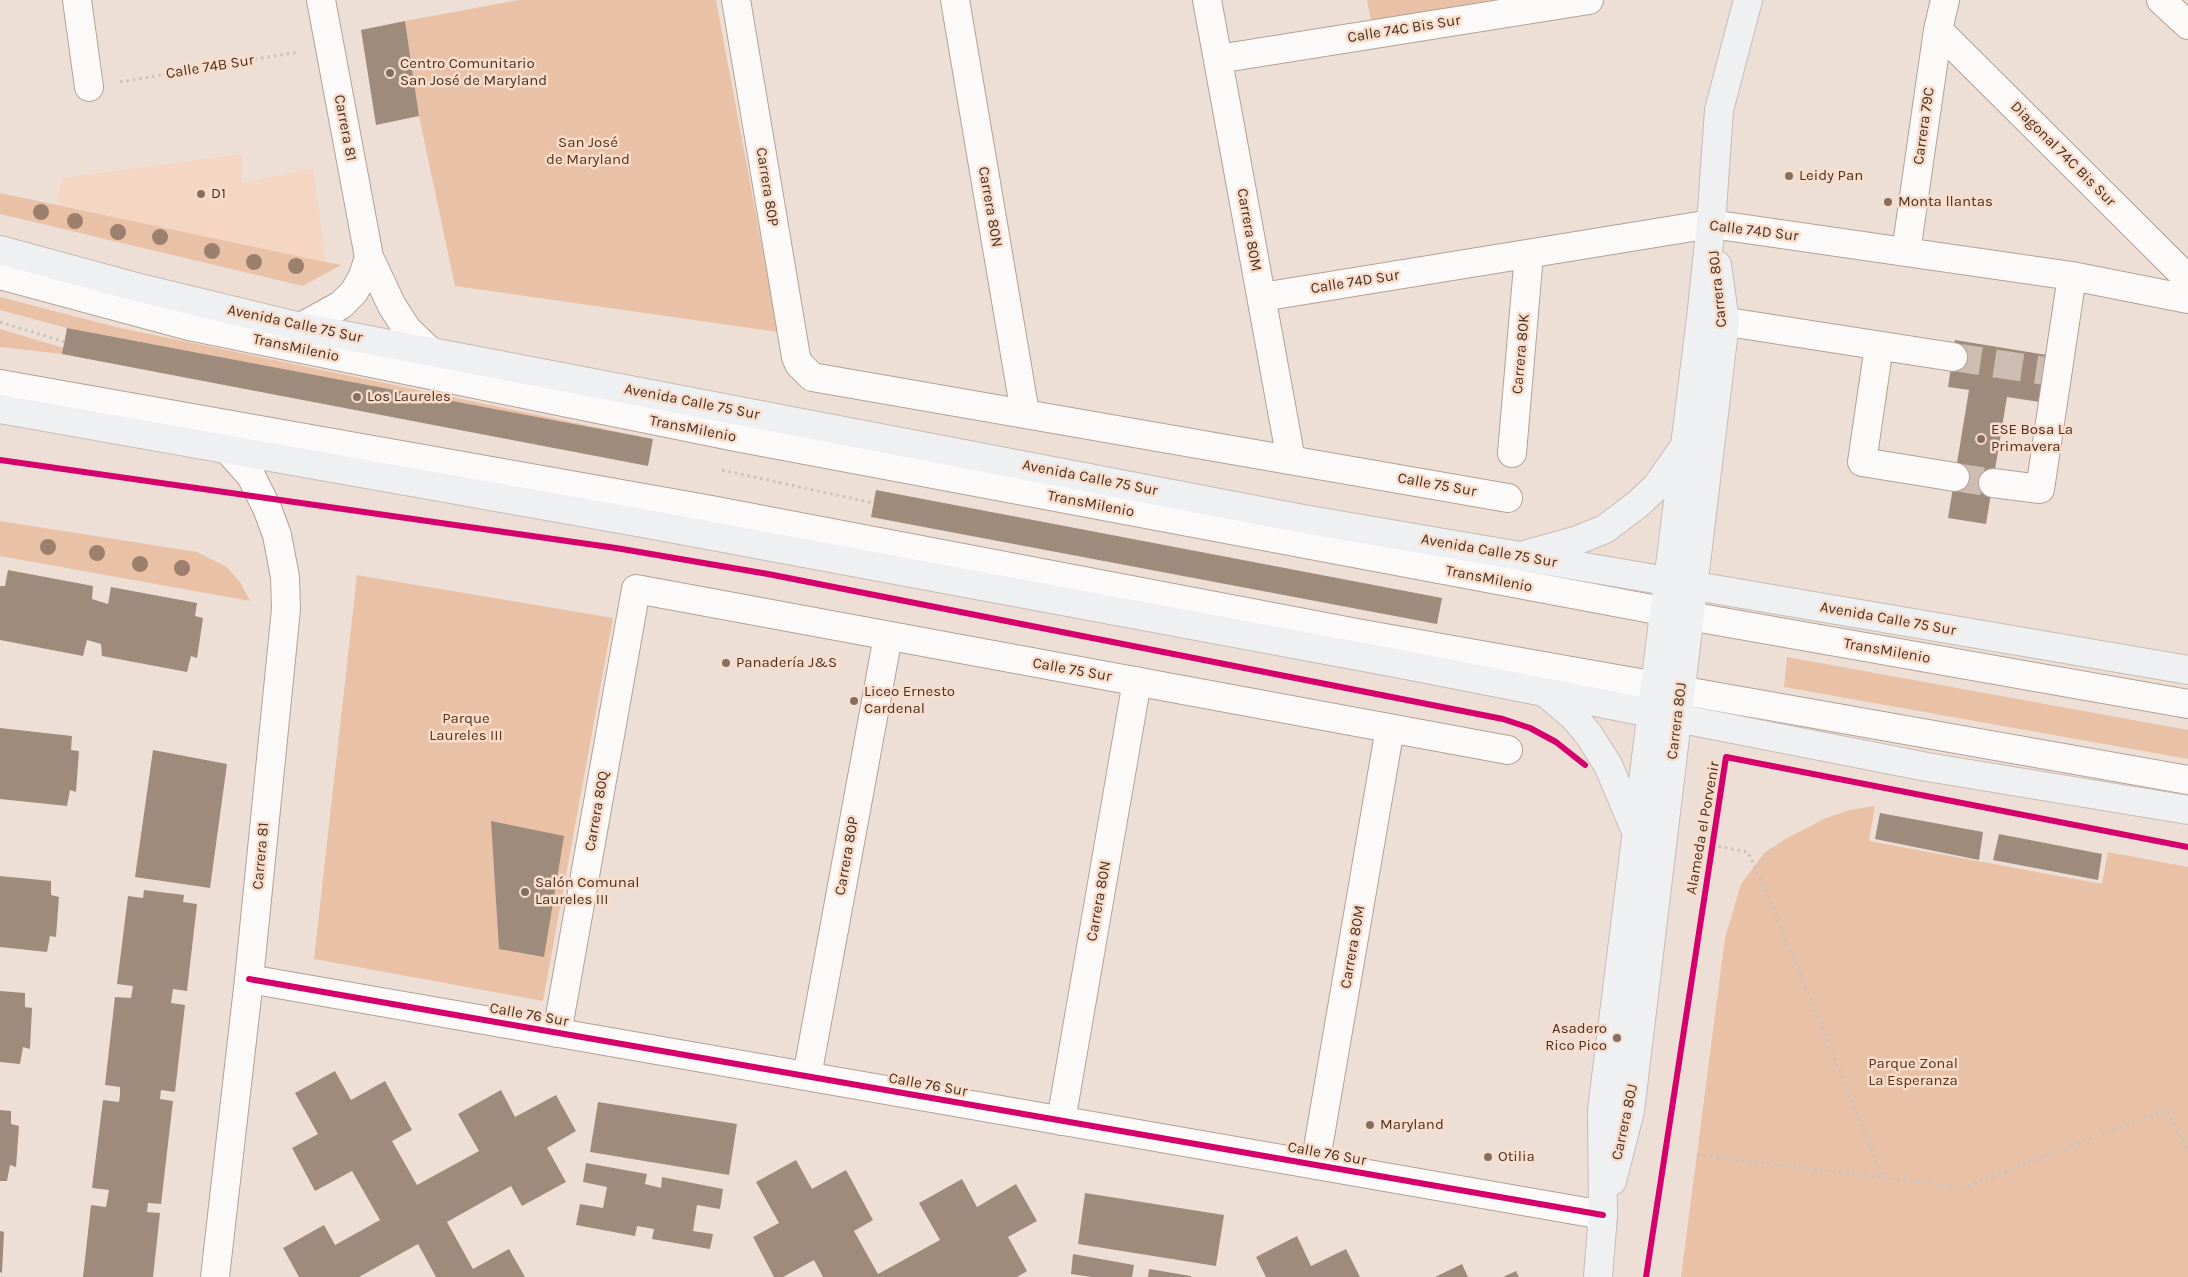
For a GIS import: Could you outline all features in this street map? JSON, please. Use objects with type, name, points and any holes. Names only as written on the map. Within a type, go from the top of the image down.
[{"type":"main road","name":"Carrera 80J","points":[[1603,1216],[1630,1111],[1664,716],[1713,320],[1711,224],[1719,110],[1748,0]]},
{"type":"main road","name":"Avenida Calle 75 Sur","points":[[0,250],[142,288],[301,327],[431,352],[1302,519],[2188,670]]},
{"type":"main road","name":"Carrera 80J","points":[[1680,584],[1684,446],[1713,320]]},
{"type":"main road","points":[[0,409],[658,526],[1927,766],[2188,810]]},
{"type":"main road","points":[[1520,556],[1553,548],[1605,529],[1638,504],[1656,487],[1684,446]]},
{"type":"main road","points":[[1546,693],[1574,717],[1589,735],[1608,766],[1637,833]]},
{"type":"main road","name":"Carrera 80J","points":[[1598,1277],[1603,1216],[1602,1110],[1637,833],[1664,716]]},
{"type":"street","points":[[77,0],[89,87]]},
{"type":"street","name":"Carrera 80P","points":[[736,0],[796,357],[806,371]]},
{"type":"street","name":"Carrera 80N","points":[[955,0],[1025,413]]},
{"type":"street","name":"Carrera 80M","points":[[1207,0],[1292,460]]},
{"type":"street","name":"Calle 74C Bis Sur","points":[[1218,59],[1589,0]]},
{"type":"street","name":"Carrera 79C","points":[[1906,252],[1938,30],[1945,0]]},
{"type":"street","points":[[2161,0],[2188,25]]},
{"type":"street","name":"Carrera 81","points":[[328,1],[330,47],[369,257],[392,306],[406,328],[431,352]]},
{"type":"street","name":"Diagonal 74C Bis Sur","points":[[1938,30],[2188,279]]},
{"type":"street","name":"Calle 74D Sur","points":[[1262,297],[1711,224],[2072,276],[2188,299]]},
{"type":"street","name":"Carrera 80K","points":[[1512,453],[1529,254]]},
{"type":"street","points":[[301,327],[341,305],[354,292],[363,276],[369,257]]},
{"type":"street","name":"TransMilenio","points":[[0,275],[189,326],[736,438],[1676,614],[2188,704]]},
{"type":"street","points":[[1993,483],[2040,489],[2051,372],[2072,276]]},
{"type":"street","points":[[1713,320],[1952,357]]},
{"type":"street","points":[[1879,346],[1862,462],[1955,476]]},
{"type":"street","name":"Calle 75 Sur","points":[[806,371],[812,377],[819,380],[1025,413],[1508,498]]},
{"type":"street","points":[[0,384],[706,509],[1362,634],[2188,780]]},
{"type":"street","name":"Carrera 81","points":[[215,1277],[249,979],[286,609],[283,568],[277,535],[267,508],[251,476],[227,449]]},
{"type":"street","name":"Calle 75 Sur","points":[[636,589],[1508,750]]},
{"type":"street","name":"Carrera 80Q","points":[[557,1032],[636,589]]},
{"type":"street","name":"Carrera 80P","points":[[807,1076],[888,636]]},
{"type":"street","name":"Carrera 80N","points":[[1062,1121],[1137,682]]},
{"type":"street","name":"Carrera 80M","points":[[1315,1165],[1390,728]]},
{"type":"street","name":"Calle 76 Sur","points":[[249,979],[1603,1216]]},
{"type":"path","points":[[0,322],[65,342]]},
{"type":"path","points":[[718,469],[873,503]]},
{"type":"path","points":[[1712,845],[1748,852],[1768,895],[1883,1177]]},
{"type":"path","points":[[1697,1155],[1964,1187],[2166,1110],[2188,1150]]},
{"type":"shaded area","points":[[242,154],[242,183],[313,168],[326,262],[57,205],[62,178]]},
{"type":"green space","name":"San José de Maryland","points":[[519,0],[716,0],[778,332],[455,286],[419,116],[405,21]]},
{"type":"green space","points":[[1367,0],[1535,0],[1373,31]]},
{"type":"green space","points":[[0,193],[341,265],[303,286],[0,214]]},
{"type":"green space","points":[[0,297],[116,327],[653,439],[67,328],[0,310]]},
{"type":"green space","points":[[0,329],[64,348],[62,354],[0,347]]},
{"type":"green space","points":[[0,521],[197,552],[227,567],[240,582],[250,601],[0,556]]},
{"type":"green space","name":"Parque Laureles III","points":[[357,575],[613,618],[543,1001],[314,959]]},
{"type":"green space","points":[[1787,657],[2188,730],[2188,759],[1784,687]]},
{"type":"green space","name":"Parque Zonal La Esperanza","points":[[1875,806],[1869,841],[2102,884],[2108,852],[2188,867],[2188,1277],[1681,1277],[1725,938],[1741,884],[1764,853],[1787,838],[1826,818],[1849,810]]},
{"type":"building","name":"Centro Comunitario San José de Maryland","points":[[405,21],[419,116],[376,125],[361,30]]},
{"type":"building","name":"Los Laureles","points":[[67,328],[653,439],[648,466],[62,354]]},
{"type":"building","name":"ESE Bosa La Primavera","points":[[1955,340],[2047,355],[2040,402],[2007,397],[1986,524],[1948,518],[1969,390],[1948,387]]},
{"type":"building","points":[[876,490],[1442,598],[1437,624],[871,517]]},
{"type":"building","points":[[8,570],[93,586],[92,599],[108,604],[111,587],[197,603],[195,616],[203,618],[197,658],[191,656],[187,672],[102,656],[101,644],[87,640],[83,656],[0,640],[0,586],[5,586]]},
{"type":"building","points":[[0,728],[72,736],[71,750],[79,751],[76,792],[70,790],[67,806],[0,799]]},
{"type":"building","points":[[153,750],[227,764],[210,888],[135,877]]},
{"type":"building","points":[[1880,813],[1983,832],[1979,860],[1875,839]]},
{"type":"building","name":"Salón Comunal Laureles III","points":[[491,821],[564,836],[544,957],[499,949]]},
{"type":"building","points":[[1999,834],[2102,854],[2098,880],[1993,860]]},
{"type":"building","points":[[0,876],[51,881],[51,895],[59,897],[56,937],[50,936],[47,952],[0,947]]},
{"type":"building","points":[[144,890],[184,895],[183,902],[197,904],[187,991],[173,989],[171,1003],[185,1005],[175,1092],[161,1090],[160,1099],[173,1101],[161,1204],[148,1203],[147,1212],[160,1213],[153,1277],[83,1277],[91,1205],[106,1207],[109,1190],[92,1188],[103,1100],[119,1102],[120,1094],[120,1087],[105,1085],[115,997],[131,998],[133,986],[117,984],[128,896],[143,898]]},
{"type":"building","points":[[0,991],[25,993],[25,1007],[32,1008],[30,1049],[23,1047],[20,1064],[0,1062]]},
{"type":"building","points":[[335,1071],[351,1100],[385,1081],[412,1130],[392,1141],[417,1185],[479,1151],[458,1114],[501,1090],[515,1117],[556,1095],[576,1131],[547,1148],[566,1182],[522,1206],[511,1186],[447,1222],[473,1269],[509,1249],[525,1277],[436,1277],[418,1244],[359,1277],[299,1277],[283,1248],[324,1225],[335,1245],[380,1220],[352,1171],[315,1191],[292,1148],[318,1134],[295,1093]]},
{"type":"building","points":[[598,1102],[737,1124],[729,1175],[590,1152]]},
{"type":"building","points":[[0,1110],[11,1111],[11,1124],[19,1126],[16,1167],[10,1165],[7,1181],[0,1181]]},
{"type":"building","points":[[796,1160],[812,1189],[846,1170],[873,1220],[854,1231],[878,1274],[940,1240],[919,1203],[962,1179],[977,1207],[1016,1184],[1037,1221],[1008,1237],[1027,1271],[1017,1277],[823,1277],[814,1260],[783,1277],[774,1277],[753,1237],[779,1223],[756,1182]]},
{"type":"building","points":[[586,1163],[647,1174],[645,1184],[661,1188],[662,1177],[723,1189],[720,1209],[697,1205],[693,1231],[713,1234],[710,1249],[652,1239],[654,1229],[637,1226],[635,1236],[576,1225],[580,1204],[603,1208],[607,1187],[583,1182]]},
{"type":"building","points":[[1085,1193],[1224,1215],[1216,1266],[1078,1244]]},
{"type":"building","points":[[0,1231],[4,1232],[2,1273],[0,1272]]},
{"type":"building","points":[[1297,1236],[1311,1266],[1346,1249],[1360,1277],[1266,1277],[1256,1257]]},
{"type":"building","points":[[1073,1254],[1134,1265],[1132,1277],[1092,1277],[1071,1274]]},
{"type":"building","points":[[1462,1264],[1468,1277],[1435,1277]]},
{"type":"building","points":[[1149,1269],[1191,1276],[1191,1277],[1148,1277]]},
{"type":"building","points":[[1516,1271],[1519,1277],[1503,1277]]},
{"type":"tunnel","points":[[1953,357],[2045,371]]},
{"type":"tunnel","points":[[1955,477],[1993,483]]},
{"type":"cycle path","points":[[0,460],[616,548],[768,574],[1503,719],[1530,728],[1556,742],[1585,765]]},
{"type":"cycle path","name":"Alameda el Porvenir","points":[[1646,1277],[1726,757],[2188,847]]},
{"type":"cycle path","points":[[249,979],[1603,1215]]},
{"type":"place","name":"Centro Comunitario San José de Maryland","points":[[390,73]]},
{"type":"place","name":"Leidy Pan","points":[[1789,176]]},
{"type":"place","name":"D1","points":[[201,194]]},
{"type":"place","name":"Monta llantas","points":[[1888,202]]},
{"type":"place","name":"Los Laureles","points":[[357,397]]},
{"type":"place","name":"ESE Bosa La Primavera","points":[[1981,439]]},
{"type":"place","name":"Panadería J&S","points":[[726,663]]},
{"type":"place","name":"Liceo Ernesto Cardenal","points":[[854,701]]},
{"type":"place","name":"Salón Comunal Laureles III","points":[[525,892]]},
{"type":"place","name":"Asadero Rico Pico","points":[[1617,1038]]},
{"type":"place","name":"Maryland","points":[[1370,1125]]},
{"type":"place","name":"Otilia","points":[[1488,1157]]}]
